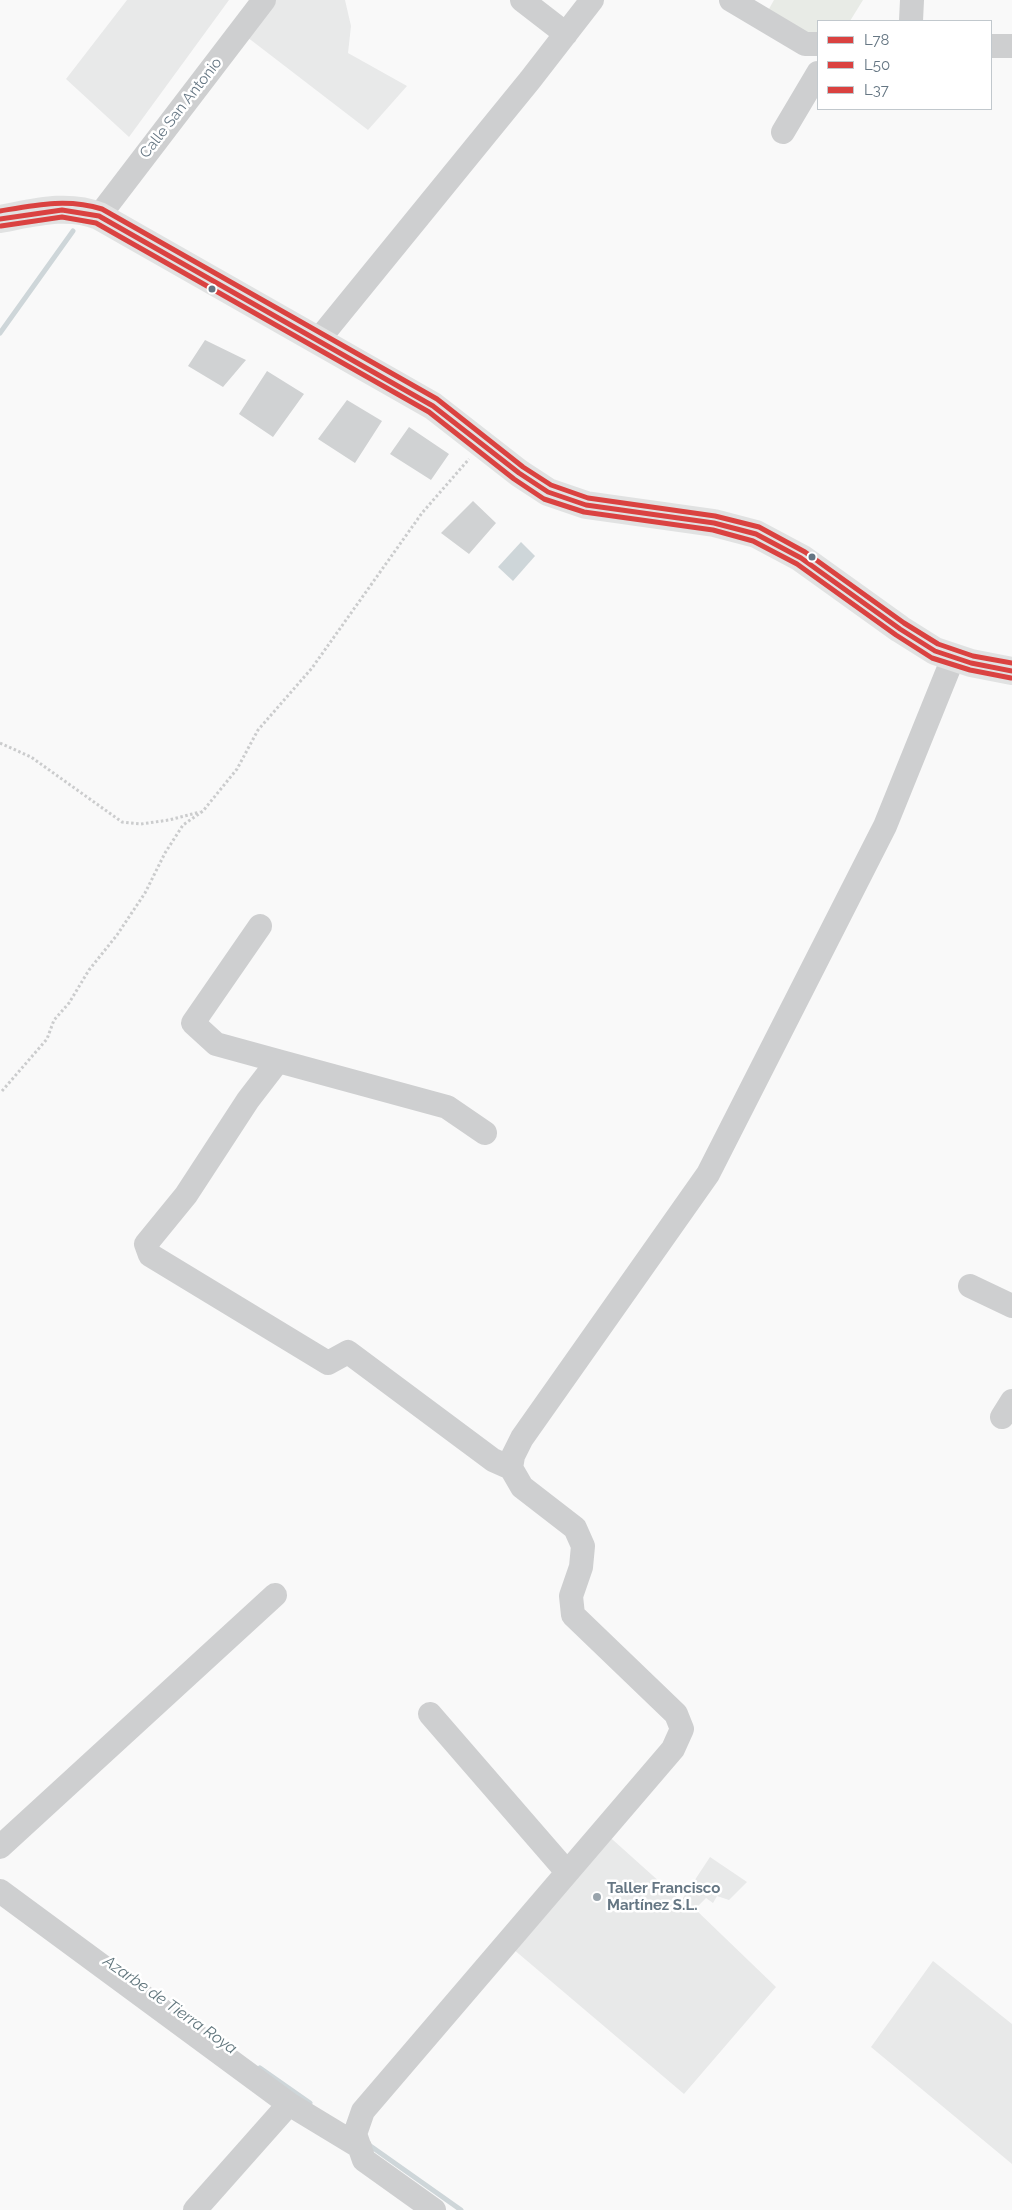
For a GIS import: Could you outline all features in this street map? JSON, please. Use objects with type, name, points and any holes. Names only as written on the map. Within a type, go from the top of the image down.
[{"type":"main road","points":[[0,219],[63,209],[79,210],[99,216],[319,339],[433,406],[535,484],[572,501],[714,523],[745,530],[768,539],[823,572],[918,641],[953,658],[1012,671]]},
{"type":"street","name":"Calle San Antonio","points":[[99,216],[264,0]]},
{"type":"street","points":[[522,0],[566,34]]},
{"type":"street","points":[[319,339],[592,0]]},
{"type":"street","points":[[733,0],[805,44],[817,44]]},
{"type":"street","points":[[911,20],[912,0]]},
{"type":"street","points":[[992,46],[1012,46]]},
{"type":"street","points":[[783,132],[817,76]]},
{"type":"street","points":[[510,1468],[513,1456],[522,1438],[708,1174],[885,826],[953,658]]},
{"type":"street","points":[[260,926],[193,1023],[216,1044],[447,1107],[484,1132]]},
{"type":"street","points":[[278,1060],[248,1100],[186,1195],[146,1244],[150,1255],[328,1363],[348,1352],[493,1460],[510,1468],[522,1487],[575,1528],[583,1546],[581,1568],[572,1596],[573,1615],[676,1714],[682,1729],[673,1749],[363,2110],[355,2134],[364,2160],[434,2210]]},
{"type":"street","points":[[970,1286],[1012,1306]]},
{"type":"street","points":[[0,1847],[275,1595]]},
{"type":"street","points":[[430,1714],[567,1872]]},
{"type":"street","points":[[0,1892],[289,2104],[360,2147]]},
{"type":"street","points":[[195,2210],[289,2104]]},
{"type":"path","points":[[2,1091],[47,1039],[54,1020],[69,1003],[89,970],[117,935],[145,893],[165,853],[183,825],[203,811],[237,769],[258,730],[312,668],[422,513],[449,479],[483,444]]},
{"type":"path","points":[[0,743],[32,757],[122,822],[141,824],[169,820],[203,811]]},
{"type":"shaded area","points":[[127,0],[229,0],[129,137],[66,79]]},
{"type":"shaded area","points":[[276,0],[345,0],[351,26],[348,53],[407,86],[368,130],[247,37]]},
{"type":"shaded area","points":[[774,0],[863,0],[851,20],[817,20],[817,43],[765,16]]},
{"type":"shaded area","points":[[521,542],[535,556],[513,581],[498,567]]},
{"type":"shaded area","points":[[603,1831],[681,1901],[710,1857],[747,1882],[729,1900],[717,1896],[713,1903],[706,1898],[695,1909],[776,1987],[684,2094],[506,1943]]},
{"type":"shaded area","points":[[933,1961],[1012,2024],[1012,2164],[871,2047]]},
{"type":"building","points":[[205,340],[246,360],[223,387],[188,366]]},
{"type":"building","points":[[267,371],[304,394],[273,437],[239,414]]},
{"type":"building","points":[[347,400],[382,421],[355,463],[318,439]]},
{"type":"building","points":[[409,427],[449,454],[431,480],[390,454]]},
{"type":"building","points":[[473,501],[496,523],[469,554],[441,533]]},
{"type":"waterway","points":[[0,333],[73,231]]},
{"type":"waterway","name":"Azarbe de Tierra Roya","points":[[260,2068],[310,2103]]},
{"type":"waterway","name":"Azarbe de Tierra Roya","points":[[369,2145],[461,2210]]},
{"type":"transit line","name":"L37","points":[[0,211],[64,203],[102,209],[437,399],[523,467],[551,485],[588,498],[715,516],[759,527],[805,552],[904,623],[938,644],[973,656],[1012,663]]},
{"type":"transit line","name":"L78","points":[[0,219],[62,210],[99,216],[433,406],[519,473],[548,492],[586,505],[714,523],[756,534],[801,558],[900,629],[935,651],[971,663],[1012,671]]},
{"type":"transit line","name":"L50","points":[[1,226],[62,217],[96,223],[429,412],[514,479],[544,499],[584,512],[713,530],[753,541],[797,564],[896,635],[932,658],[970,670],[1011,678]]},
{"type":"place","name":"Taller Francisco Martínez S.L.","points":[[597,1897]]}]
